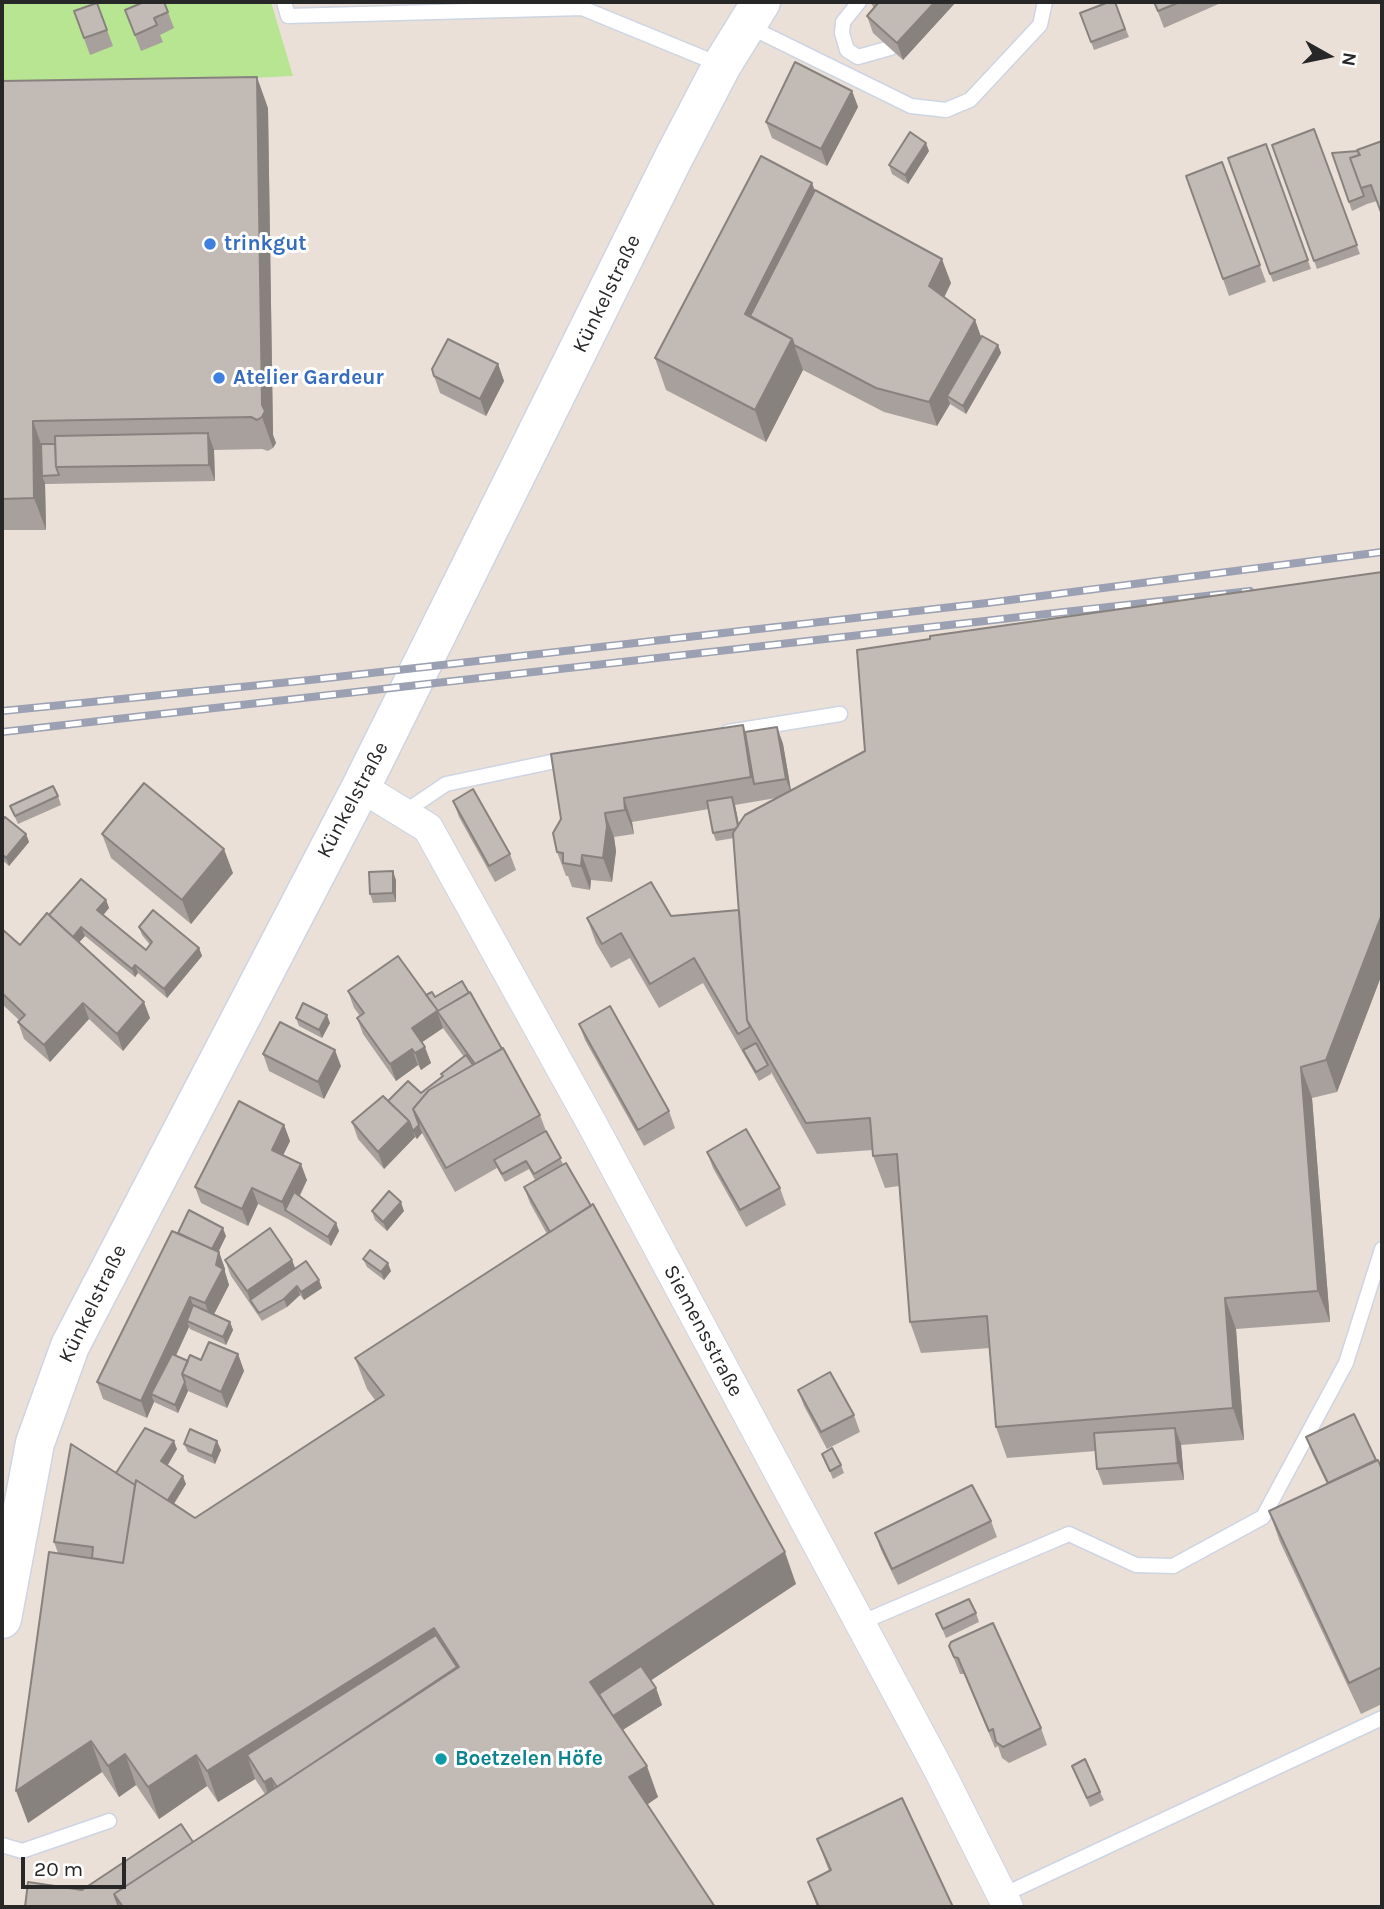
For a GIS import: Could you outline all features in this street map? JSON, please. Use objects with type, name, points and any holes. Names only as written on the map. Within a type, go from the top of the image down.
[{"type":"street","name":"Künkelstraße","points":[[2,1619],[34,1443],[70,1346],[361,788],[722,65],[754,14]]},
{"type":"street","name":"Siemensstraße","points":[[361,788],[428,828],[591,1122],[1006,1901]]},
{"type":"lane","points":[[284,2],[288,16],[579,5],[722,65]]},
{"type":"lane","points":[[859,2],[844,22],[842,33],[847,50],[858,57],[890,48]]},
{"type":"lane","points":[[754,14],[911,106],[946,110],[970,100],[1031,35],[1040,25],[1045,2]]},
{"type":"lane","points":[[709,735],[840,714]]},
{"type":"lane","points":[[403,813],[446,784],[589,755]]},
{"type":"lane","points":[[860,1623],[1069,1534],[1136,1565],[1173,1566],[1263,1517],[1346,1363],[1382,1249]]},
{"type":"lane","points":[[1006,1901],[1382,1718]]},
{"type":"lane","points":[[2,1845],[22,1851],[109,1821]]},
{"type":"green space","points":[[2,2],[271,2],[293,76],[2,90]]},
{"type":"building","points":[[144,2],[164,2],[168,12],[154,18],[157,25],[135,35],[125,10]]},
{"type":"building","points":[[879,2],[935,2],[897,43],[867,16]]},
{"type":"building","points":[[1115,2],[1125,29],[1091,42],[1080,13]]},
{"type":"building","points":[[1154,2],[1180,2],[1158,11]]},
{"type":"building","points":[[97,3],[107,30],[84,38],[74,11]]},
{"type":"building","points":[[795,62],[852,91],[821,149],[766,122]]},
{"type":"building","points":[[257,77],[262,405],[265,411],[262,417],[257,420],[251,417],[33,421],[34,498],[2,499],[2,81]]},
{"type":"building","points":[[1314,129],[1357,245],[1314,261],[1272,145]]},
{"type":"building","points":[[910,132],[926,143],[905,175],[889,165]]},
{"type":"building","points":[[1382,141],[1382,215],[1371,185],[1361,188],[1350,158],[1360,155],[1357,150]]},
{"type":"building","points":[[1266,144],[1308,260],[1270,274],[1228,158]]},
{"type":"building","points":[[1358,151],[1359,155],[1350,158],[1364,196],[1349,202],[1332,153]]},
{"type":"building","points":[[761,156],[812,183],[745,314],[792,339],[755,410],[655,358]]},
{"type":"building","points":[[1222,162],[1260,265],[1223,279],[1186,176]]},
{"type":"building","points":[[815,190],[942,259],[929,286],[975,320],[929,402],[876,388],[794,345],[792,339],[750,316]]},
{"type":"building","points":[[982,336],[998,345],[963,406],[947,396]]},
{"type":"building","points":[[448,339],[498,364],[480,399],[434,376],[432,369]]},
{"type":"building","points":[[208,433],[209,465],[56,467],[55,436]]},
{"type":"building","points":[[41,444],[55,444],[59,475],[42,476]]},
{"type":"building","points":[[1382,572],[1382,914],[1326,1060],[1301,1067],[1318,1291],[1225,1298],[1233,1408],[996,1427],[987,1316],[910,1322],[897,1154],[873,1156],[870,1118],[806,1123],[747,1020],[733,833],[745,815],[865,751],[857,650],[930,639],[930,636]]},
{"type":"building","points":[[743,725],[751,777],[624,798],[625,810],[605,813],[607,826],[603,858],[582,855],[581,866],[563,863],[563,853],[557,852],[553,833],[561,819],[551,754]]},
{"type":"building","points":[[777,727],[786,779],[754,784],[745,732]]},
{"type":"building","points":[[144,783],[224,849],[182,900],[102,834]]},
{"type":"building","points":[[53,786],[58,796],[15,816],[10,806]]},
{"type":"building","points":[[473,789],[510,854],[489,866],[453,801]]},
{"type":"building","points":[[732,797],[738,826],[713,833],[707,801]]},
{"type":"building","points":[[5,817],[26,834],[6,858],[2,854],[2,821]]},
{"type":"building","points":[[393,871],[393,893],[370,894],[369,872]]},
{"type":"building","points":[[81,879],[106,900],[97,910],[146,950],[152,942],[139,927],[153,910],[199,948],[164,989],[135,965],[132,969],[81,927],[73,937],[49,915]]},
{"type":"building","points":[[651,882],[671,916],[739,910],[747,1020],[750,1027],[738,1034],[694,958],[650,984],[621,933],[602,944],[587,918]]},
{"type":"building","points":[[47,913],[144,1002],[117,1034],[83,1003],[44,1045],[18,1022],[25,1015],[2,993],[2,929],[20,945]]},
{"type":"building","points":[[398,956],[438,1011],[470,992],[502,1049],[475,1064],[437,1011],[412,1028],[425,1047],[415,1053],[412,1049],[390,1064],[357,1018],[364,1013],[348,991]]},
{"type":"building","points":[[462,981],[469,993],[438,1011],[426,995],[432,992],[435,997]]},
{"type":"building","points":[[303,1003],[327,1015],[319,1030],[296,1018]]},
{"type":"building","points":[[610,1006],[669,1111],[638,1130],[579,1024]]},
{"type":"building","points":[[280,1022],[335,1050],[318,1082],[263,1054]]},
{"type":"building","points":[[756,1043],[768,1065],[756,1072],[743,1050]]},
{"type":"building","points":[[503,1048],[540,1115],[446,1168],[413,1109],[429,1090]]},
{"type":"building","points":[[466,1055],[473,1065],[429,1090],[413,1109],[419,1125],[413,1131],[409,1121],[388,1101],[408,1081],[421,1093]]},
{"type":"building","points":[[383,1096],[409,1121],[378,1152],[352,1122]]},
{"type":"building","points":[[239,1101],[284,1125],[272,1150],[301,1164],[282,1202],[252,1188],[242,1209],[195,1187]]},
{"type":"building","points":[[746,1129],[780,1188],[740,1210],[707,1152]]},
{"type":"building","points":[[546,1131],[561,1158],[534,1174],[526,1161],[502,1174],[494,1160]]},
{"type":"building","points":[[566,1163],[591,1206],[550,1232],[524,1187]]},
{"type":"building","points":[[389,1191],[401,1202],[383,1222],[372,1211]]},
{"type":"building","points":[[294,1192],[336,1223],[328,1237],[285,1210]]},
{"type":"building","points":[[593,1204],[785,1552],[590,1682],[647,1766],[629,1777],[715,1907],[123,1907],[114,1894],[459,1667],[434,1628],[207,1771],[196,1755],[148,1787],[125,1754],[108,1766],[91,1741],[16,1791],[49,1552],[123,1563],[136,1480],[195,1518],[384,1395],[355,1358]]},
{"type":"building","points":[[189,1210],[223,1228],[212,1249],[178,1233]]},
{"type":"building","points":[[270,1228],[292,1260],[247,1291],[225,1260]]},
{"type":"building","points":[[172,1231],[219,1252],[216,1265],[223,1269],[205,1303],[190,1297],[141,1401],[97,1382]]},
{"type":"building","points":[[370,1250],[388,1263],[381,1272],[363,1259]]},
{"type":"building","points":[[306,1261],[319,1280],[301,1292],[297,1286],[284,1299],[259,1313],[250,1300]]},
{"type":"building","points":[[193,1305],[230,1322],[223,1337],[187,1321]]},
{"type":"building","points":[[209,1342],[238,1354],[221,1392],[182,1374],[190,1355],[201,1360]]},
{"type":"building","points":[[172,1354],[188,1361],[182,1374],[185,1382],[175,1405],[151,1394]]},
{"type":"building","points":[[830,1372],[854,1415],[821,1432],[798,1390]]},
{"type":"building","points":[[1354,1414],[1376,1460],[1328,1483],[1306,1437]]},
{"type":"building","points":[[145,1428],[174,1441],[161,1461],[183,1476],[168,1500],[195,1518],[136,1480],[135,1485],[116,1473]]},
{"type":"building","points":[[1175,1428],[1178,1463],[1097,1469],[1094,1433]]},
{"type":"building","points":[[190,1429],[217,1441],[212,1456],[184,1444]]},
{"type":"building","points":[[71,1444],[135,1485],[123,1563],[92,1558],[93,1547],[54,1542]]},
{"type":"building","points":[[832,1448],[841,1465],[830,1471],[822,1454]]},
{"type":"building","points":[[1378,1460],[1382,1470],[1382,1667],[1349,1683],[1269,1511]]},
{"type":"building","points":[[972,1485],[991,1521],[892,1569],[875,1533]]},
{"type":"building","points":[[969,1599],[976,1613],[943,1629],[936,1614]]},
{"type":"building","points":[[993,1623],[1041,1728],[1003,1747],[996,1742],[993,1729],[989,1731],[958,1658],[954,1657],[949,1646],[951,1642]]},
{"type":"building","points":[[436,1635],[457,1667],[277,1787],[271,1778],[264,1782],[247,1755]]},
{"type":"building","points":[[641,1666],[656,1688],[613,1716],[599,1694]]},
{"type":"building","points":[[1085,1759],[1100,1792],[1087,1798],[1072,1766]]},
{"type":"building","points":[[902,1798],[953,1907],[819,1907],[808,1882],[831,1870],[817,1839]]},
{"type":"building","points":[[181,1824],[193,1842],[114,1894],[119,1907],[25,1907],[28,1882],[82,1890]]},
{"type":"railway","points":[[2,711],[310,680],[987,603],[1382,552]]},
{"type":"railway","points":[[2,732],[1250,591]]},
{"type":"place","name":"trinkgut","points":[[210,244]]},
{"type":"place","name":"Atelier Gardeur","points":[[219,378]]},
{"type":"place","name":"Boetzelen Höfe","points":[[441,1759]]}]
